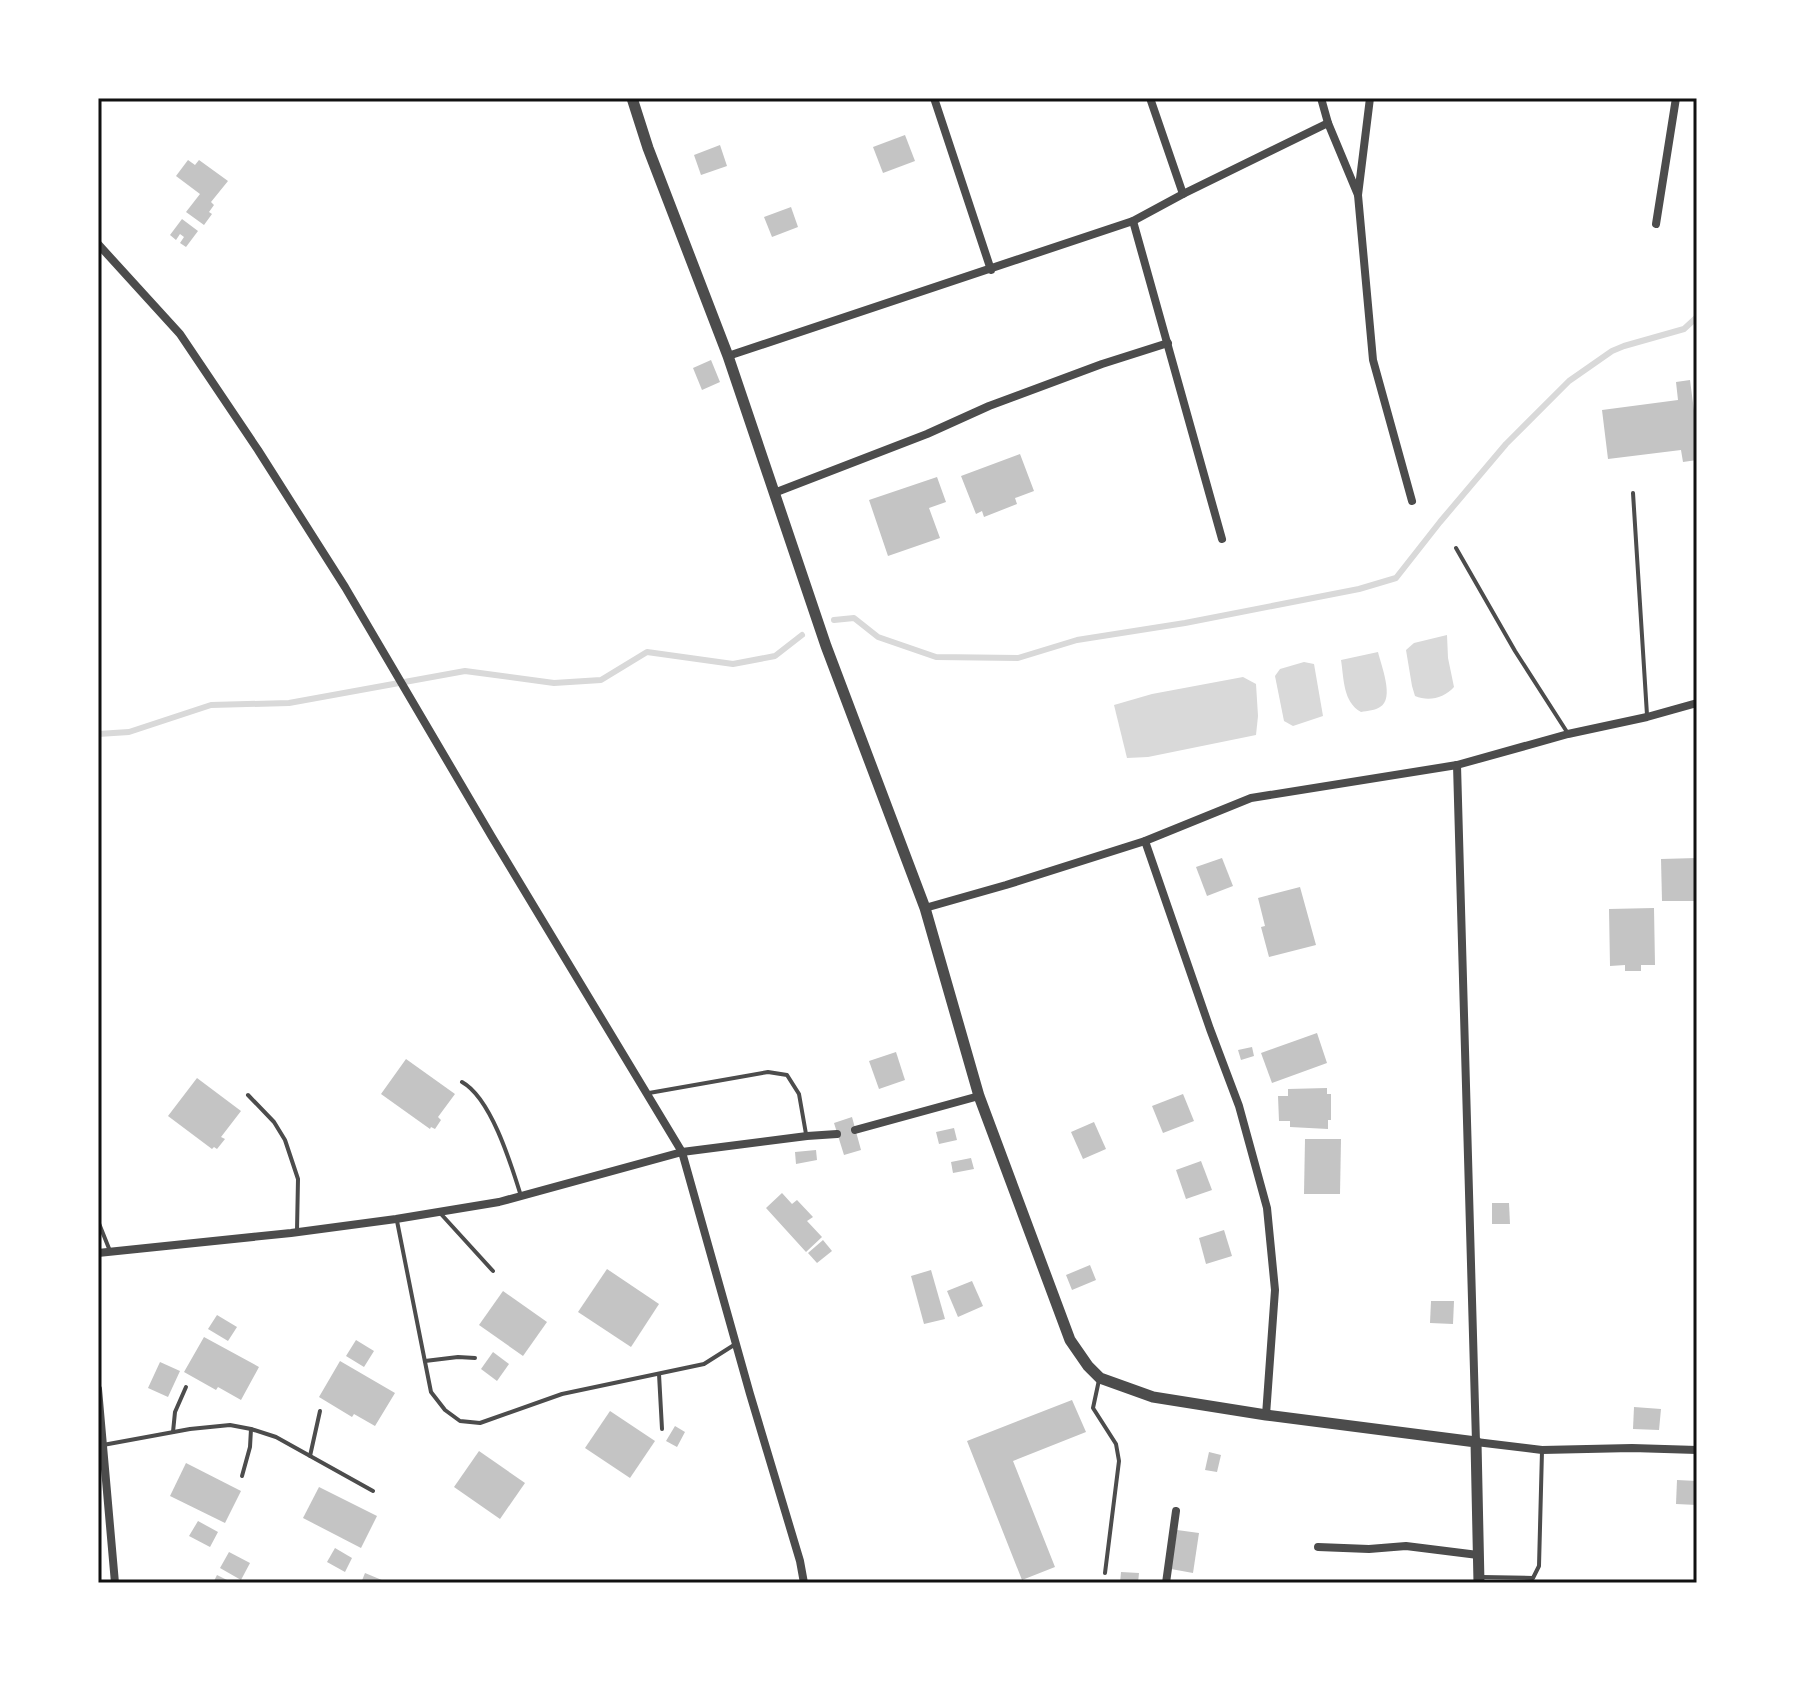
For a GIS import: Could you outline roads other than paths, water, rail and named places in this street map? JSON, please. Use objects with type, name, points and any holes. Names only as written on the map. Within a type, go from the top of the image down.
[{"type":"street","points":[[632,98],[648,148],[728,356],[826,646],[925,908],[979,1096],[1070,1340],[1088,1366],[1100,1378],[1153,1397],[1266,1415],[1542,1450],[1697,1450]]},
{"type":"street","points":[[934,98],[991,270]]},
{"type":"street","points":[[1150,98],[1183,194]]},
{"type":"street","points":[[1321,98],[1358,195]]},
{"type":"street","points":[[1370,98],[1358,195],[1373,360],[1412,501]]},
{"type":"street","points":[[1656,224],[1676,98]]},
{"type":"street","points":[[728,356],[1133,221],[1328,123]]},
{"type":"street","points":[[1133,221],[1222,539]]},
{"type":"street","points":[[98,244],[180,334],[258,450],[345,587],[682,1152],[804,1583]]},
{"type":"street","points":[[774,493],[927,434],[989,406],[1168,343]]},
{"type":"street","points":[[925,908],[1145,841],[1251,798],[1457,765],[1697,703]]},
{"type":"street","points":[[1457,765],[1479,1580]]},
{"type":"street","points":[[1145,841],[1239,1106],[1267,1208],[1275,1290],[1266,1415]]},
{"type":"street","points":[[855,1130],[979,1096]]},
{"type":"street","points":[[98,1253],[396,1219],[499,1202],[682,1152],[837,1134]]},
{"type":"street","points":[[98,1389],[115,1583]]},
{"type":"street","points":[[1166,1583],[1176,1511]]},
{"type":"street","points":[[1318,1547],[1369,1549],[1406,1546],[1478,1555]]},
{"type":"lane","points":[[1633,493],[1647,717]]},
{"type":"lane","points":[[1456,548],[1515,651],[1568,734]]},
{"type":"lane","points":[[647,1093],[768,1072],[787,1075],[799,1094],[807,1136]]},
{"type":"lane","points":[[462,1082],[483,1101],[510,1160],[521,1196]]},
{"type":"lane","points":[[248,1095],[274,1122],[285,1140],[298,1179],[296,1232]]},
{"type":"lane","points":[[439,1212],[493,1271]]},
{"type":"lane","points":[[396,1219],[431,1392],[445,1410],[460,1421],[480,1423],[562,1394],[704,1364],[736,1344]]},
{"type":"lane","points":[[98,1221],[110,1251]]},
{"type":"lane","points":[[425,1361],[475,1358]]},
{"type":"lane","points":[[659,1374],[662,1429]]},
{"type":"lane","points":[[1100,1378],[1093,1408],[1110,1431],[1119,1461],[1105,1573]]},
{"type":"lane","points":[[173,1432],[175,1412],[186,1387]]},
{"type":"lane","points":[[310,1456],[320,1411]]},
{"type":"lane","points":[[103,1445],[230,1425],[276,1437],[373,1491]]},
{"type":"lane","points":[[242,1476],[250,1447],[251,1429]]},
{"type":"lane","points":[[1479,1580],[1533,1578],[1539,1566],[1542,1450]]},
{"type":"waterway","points":[[834,620],[854,618],[878,637],[936,657],[1018,658],[1077,640],[1185,623],[1359,589],[1396,578],[1506,444],[1569,381],[1612,351],[1684,329],[1697,317]]},
{"type":"waterway","points":[[98,734],[129,732],[211,705],[289,703],[465,671],[554,683],[601,680],[647,652],[733,664],[775,656],[802,635]]}]
